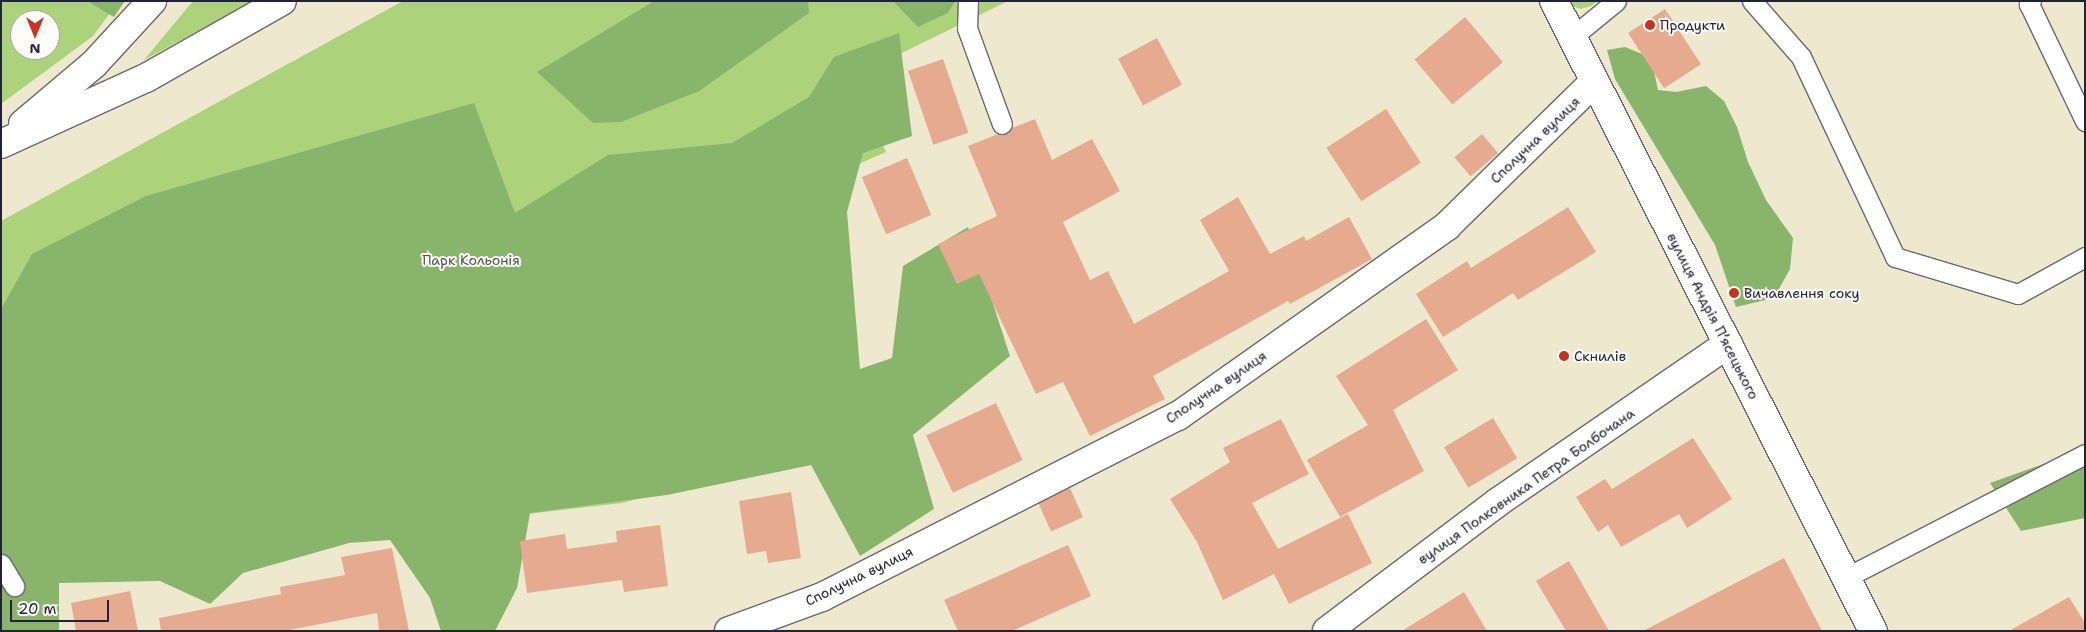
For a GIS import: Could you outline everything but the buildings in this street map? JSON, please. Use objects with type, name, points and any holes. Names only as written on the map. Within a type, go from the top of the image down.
[{"type":"street","points":[[1,143],[94,64],[152,1]]},
{"type":"street","points":[[1,143],[146,78],[282,1]]},
{"type":"street","name":"вулиця Андрія Пʼясецького","points":[[1554,1],[1593,83],[1873,631]]},
{"type":"street","name":"Сполучна вулиця","points":[[729,631],[822,597],[1178,416],[1447,226],[1593,83]]},
{"type":"street","name":"вулиця Полковника Петра Болбочана","points":[[1328,631],[1498,502],[1728,344]]},
{"type":"lane","points":[[968,1],[967,28],[1002,124]]},
{"type":"lane","points":[[1571,38],[1616,1]]},
{"type":"lane","points":[[1752,1],[1801,57],[1895,257],[2018,294],[2085,257]]},
{"type":"lane","points":[[2031,1],[2029,4],[2085,121]]},
{"type":"lane","points":[[1845,578],[2085,454]]},
{"type":"lane","points":[[1,564],[14,586]]},
{"type":"green space","points":[[1,1],[119,1],[93,36],[1,104]]},
{"type":"green space","points":[[87,1],[125,1],[114,17]]},
{"type":"green space","points":[[193,1],[254,1],[144,60]]},
{"type":"green space","name":"Парк Кольонія","points":[[403,1],[1008,1],[853,77],[886,152],[840,172],[863,439],[622,503],[310,539],[1,593],[1,221]]},
{"type":"green space","points":[[654,1],[808,1],[809,13],[699,91],[621,122],[593,123],[537,72]]},
{"type":"green space","points":[[893,1],[955,1],[948,13],[918,27]]},
{"type":"green space","points":[[1565,1],[1598,1],[1591,6],[1581,9],[1571,6]]},
{"type":"green space","name":"Парк Кольонія","points":[[899,33],[912,136],[863,153],[847,212],[860,369],[892,358],[903,266],[968,227],[1010,356],[913,435],[934,509],[860,556],[811,465],[667,495],[530,513],[517,588],[495,631],[441,631],[430,598],[390,540],[349,543],[243,573],[210,604],[160,581],[59,583],[59,631],[1,631],[1,309],[32,254],[146,196],[474,103],[515,213],[608,155],[732,143],[809,97],[834,57]]},
{"type":"green space","points":[[1625,47],[1647,56],[1654,71],[1658,90],[1676,92],[1706,86],[1724,101],[1737,127],[1748,162],[1766,200],[1793,238],[1790,269],[1774,298],[1736,307],[1715,245],[1615,79],[1607,50]]},
{"type":"green space","points":[[2085,449],[2085,518],[2021,531],[1990,483]]},
{"type":"place","name":"Продукти","points":[[1650,25]]},
{"type":"place","name":"Вичавлення соку","points":[[1734,293]]},
{"type":"place","name":"Скнилів","points":[[1564,356]]}]
